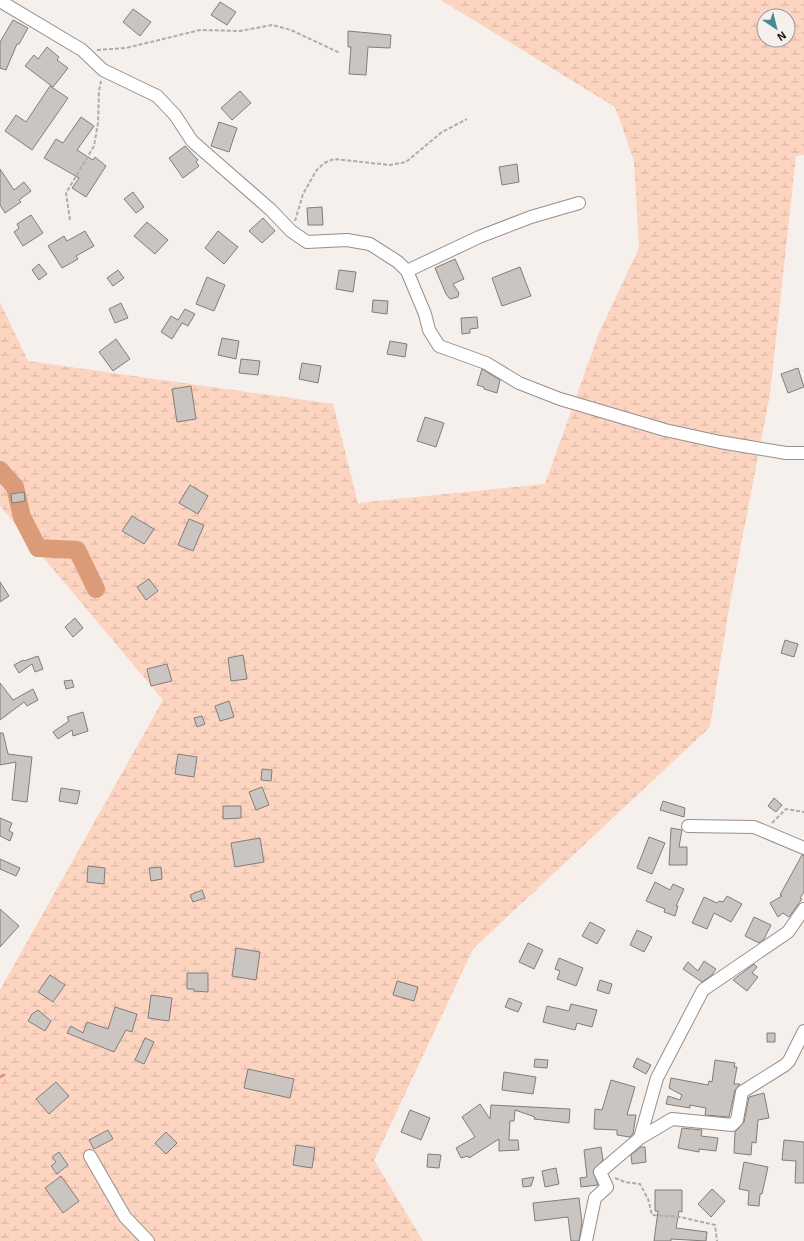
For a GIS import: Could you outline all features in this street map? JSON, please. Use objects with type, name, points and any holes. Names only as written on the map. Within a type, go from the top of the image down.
[{"type":"street","points":[[0,1],[82,50],[103,70],[157,96],[174,115],[192,141],[271,210],[291,231],[306,242],[347,240],[370,244],[398,262],[407,271],[425,314],[429,330],[439,346],[486,363],[520,383],[560,399],[665,430],[771,451],[786,453],[804,452]]},
{"type":"street","points":[[407,271],[479,237],[531,217],[579,203]]},
{"type":"street","points":[[688,826],[754,827],[804,848]]},
{"type":"street","points":[[640,1138],[657,1078],[703,990],[788,932],[804,909]]},
{"type":"street","points":[[586,1241],[595,1198],[607,1187],[600,1172],[640,1138],[672,1119],[732,1125],[735,1123],[738,1120],[742,1092],[785,1065],[789,1061],[804,1032]]},
{"type":"street","points":[[90,1156],[125,1217],[148,1241]]},
{"type":"path","points":[[82,50],[126,48],[200,30],[240,31],[272,25],[291,30],[340,53]]},
{"type":"path","points":[[70,220],[66,192],[94,146],[98,123],[99,91],[103,70]]},
{"type":"path","points":[[291,231],[303,194],[316,171],[324,163],[334,159],[390,165],[406,162],[442,132],[467,120]]},
{"type":"path","points":[[765,831],[786,809],[804,812]]},
{"type":"path","points":[[600,1172],[625,1182],[640,1184],[648,1198],[652,1214],[680,1217],[715,1225],[717,1241]]},
{"type":"green space","points":[[441,0],[804,0],[804,155],[796,156],[770,394],[730,602],[710,727],[473,949],[374,1160],[423,1241],[0,1241],[0,990],[163,700],[0,506],[0,302],[28,361],[333,404],[358,503],[545,484],[599,333],[639,248],[634,161],[615,107]]},
{"type":"building","points":[[220,2],[236,12],[227,25],[211,15]]},
{"type":"building","points":[[133,9],[151,22],[140,36],[123,22]]},
{"type":"building","points":[[13,20],[28,28],[19,44],[17,44],[6,70],[0,68],[0,42]]},
{"type":"building","points":[[348,31],[391,35],[390,48],[368,47],[366,75],[349,74],[351,47],[348,47]]},
{"type":"building","points":[[47,47],[59,57],[57,60],[68,68],[53,87],[25,66],[34,55],[38,59]]},
{"type":"building","points":[[50,86],[68,98],[32,150],[5,131],[16,115],[26,122]]},
{"type":"building","points":[[240,91],[251,103],[232,120],[221,108]]},
{"type":"building","points":[[81,117],[94,126],[77,150],[93,160],[95,157],[106,166],[86,197],[72,188],[79,178],[44,158],[56,139],[63,143]]},
{"type":"building","points":[[219,122],[237,128],[229,152],[211,146]]},
{"type":"building","points":[[185,146],[198,160],[196,162],[199,166],[183,178],[169,158]]},
{"type":"building","points":[[517,164],[519,182],[502,185],[499,167]]},
{"type":"building","points":[[0,169],[14,190],[24,182],[31,191],[19,200],[21,202],[5,213],[0,205]]},
{"type":"building","points":[[133,192],[144,207],[136,213],[124,199]]},
{"type":"building","points":[[322,207],[323,225],[308,225],[307,208]]},
{"type":"building","points":[[31,215],[43,233],[23,246],[14,232],[19,228],[17,224]]},
{"type":"building","points":[[263,218],[275,231],[262,243],[249,231]]},
{"type":"building","points":[[147,222],[168,240],[155,254],[134,236]]},
{"type":"building","points":[[85,231],[94,246],[76,256],[78,259],[62,268],[48,246],[64,236],[67,241]]},
{"type":"building","points":[[218,231],[238,247],[224,264],[205,248]]},
{"type":"building","points":[[455,259],[464,279],[453,284],[459,293],[458,297],[450,299],[446,294],[435,268]]},
{"type":"building","points":[[39,264],[47,274],[39,280],[32,270]]},
{"type":"building","points":[[520,267],[531,296],[502,306],[492,278]]},
{"type":"building","points":[[118,270],[124,278],[113,286],[107,278]]},
{"type":"building","points":[[339,270],[356,272],[353,292],[336,289]]},
{"type":"building","points":[[207,277],[225,285],[214,311],[196,304]]},
{"type":"building","points":[[373,300],[388,301],[387,314],[372,312]]},
{"type":"building","points":[[121,303],[128,318],[115,323],[109,309]]},
{"type":"building","points":[[185,309],[195,314],[188,326],[182,323],[172,339],[161,332],[171,316],[178,320]]},
{"type":"building","points":[[477,317],[478,328],[470,329],[470,333],[462,334],[461,318]]},
{"type":"building","points":[[222,338],[239,341],[236,359],[218,355]]},
{"type":"building","points":[[116,339],[130,359],[113,371],[99,352]]},
{"type":"building","points":[[390,341],[407,344],[405,357],[387,354]]},
{"type":"building","points":[[241,359],[260,361],[258,375],[239,373]]},
{"type":"building","points":[[302,363],[321,366],[318,383],[299,379]]},
{"type":"building","points":[[798,368],[804,387],[788,393],[781,374]]},
{"type":"building","points":[[482,369],[500,380],[497,393],[477,385]]},
{"type":"building","points":[[191,386],[196,419],[177,422],[172,389]]},
{"type":"building","points":[[425,417],[444,423],[436,447],[417,441]]},
{"type":"building","points":[[190,485],[208,496],[198,514],[179,503]]},
{"type":"building","points":[[24,492],[25,501],[12,503],[11,494]]},
{"type":"building","points":[[132,516],[154,529],[144,544],[122,531]]},
{"type":"building","points":[[189,519],[204,525],[193,551],[178,545]]},
{"type":"building","points":[[149,579],[158,591],[146,600],[137,587]]},
{"type":"building","points":[[0,582],[9,596],[0,602]]},
{"type":"building","points":[[75,618],[83,628],[73,637],[65,627]]},
{"type":"building","points":[[785,640],[798,644],[794,657],[781,653]]},
{"type":"building","points":[[243,655],[247,679],[231,681],[228,658]]},
{"type":"building","points":[[38,656],[43,669],[35,672],[32,664],[19,673],[14,665],[23,660],[24,661]]},
{"type":"building","points":[[167,664],[172,681],[151,686],[147,669]]},
{"type":"building","points":[[72,680],[74,687],[66,689],[64,681]]},
{"type":"building","points":[[0,683],[13,700],[33,689],[38,700],[27,706],[24,702],[0,720]]},
{"type":"building","points":[[229,701],[234,717],[220,721],[215,706]]},
{"type":"building","points":[[83,712],[88,731],[73,736],[72,730],[58,739],[53,732],[69,721],[67,717]]},
{"type":"building","points":[[202,716],[205,724],[197,727],[194,718]]},
{"type":"building","points":[[0,733],[3,733],[8,754],[32,757],[27,802],[12,800],[16,762],[0,765]]},
{"type":"building","points":[[178,754],[197,757],[194,777],[175,774]]},
{"type":"building","points":[[262,769],[272,770],[271,781],[261,780]]},
{"type":"building","points":[[262,787],[269,805],[256,810],[249,792]]},
{"type":"building","points":[[61,788],[80,791],[77,804],[59,801]]},
{"type":"building","points":[[774,798],[782,805],[776,812],[768,806]]},
{"type":"building","points":[[663,801],[685,808],[684,817],[660,810]]},
{"type":"building","points":[[223,806],[241,806],[241,818],[223,819]]},
{"type":"building","points":[[0,818],[12,823],[9,831],[13,833],[10,841],[0,836]]},
{"type":"building","points":[[671,828],[682,830],[679,847],[687,847],[687,865],[669,865]]},
{"type":"building","points":[[649,837],[665,843],[652,874],[637,868]]},
{"type":"building","points":[[260,838],[264,862],[235,867],[231,843]]},
{"type":"building","points":[[802,855],[804,855],[804,892],[800,898],[802,899],[789,917],[783,913],[778,917],[770,903],[782,896],[780,895]]},
{"type":"building","points":[[0,859],[20,868],[16,876],[0,869]]},
{"type":"building","points":[[88,866],[105,868],[104,884],[87,882]]},
{"type":"building","points":[[161,867],[162,879],[151,881],[149,868]]},
{"type":"building","points":[[655,882],[670,890],[673,884],[684,889],[676,906],[678,906],[675,916],[664,912],[665,909],[646,901]]},
{"type":"building","points":[[202,890],[205,898],[193,902],[190,895]]},
{"type":"building","points":[[727,896],[742,904],[731,922],[714,913],[707,929],[692,923],[704,897],[717,903],[719,901],[723,902]]},
{"type":"building","points":[[0,909],[19,926],[0,947]]},
{"type":"building","points":[[754,917],[771,925],[764,939],[759,943],[745,936]]},
{"type":"building","points":[[590,922],[605,930],[597,944],[582,936]]},
{"type":"building","points":[[637,930],[652,937],[644,952],[630,945]]},
{"type":"building","points":[[528,943],[543,950],[534,969],[519,962]]},
{"type":"building","points":[[236,948],[260,952],[256,980],[232,976]]},
{"type":"building","points":[[559,958],[583,968],[576,986],[557,979],[560,971],[555,969]]},
{"type":"building","points":[[704,961],[716,969],[712,975],[702,982],[683,969],[688,962],[698,971]]},
{"type":"building","points":[[754,964],[757,967],[752,973],[758,977],[747,991],[733,980]]},
{"type":"building","points":[[187,973],[208,973],[208,992],[187,989]]},
{"type":"building","points":[[50,975],[65,985],[53,1002],[38,992]]},
{"type":"building","points":[[600,980],[612,984],[609,994],[597,990]]},
{"type":"building","points":[[397,981],[418,987],[414,1001],[393,995]]},
{"type":"building","points":[[151,995],[172,998],[169,1021],[148,1018]]},
{"type":"building","points":[[509,998],[522,1003],[518,1012],[505,1007]]},
{"type":"building","points":[[571,1004],[597,1010],[592,1027],[577,1023],[575,1030],[543,1022],[547,1006],[569,1011]]},
{"type":"building","points":[[115,1007],[137,1014],[132,1032],[126,1030],[114,1052],[67,1033],[71,1026],[83,1033],[87,1022],[108,1029]]},
{"type":"building","points":[[38,1010],[51,1021],[45,1031],[28,1021],[32,1014]]},
{"type":"building","points":[[767,1033],[775,1033],[775,1042],[767,1042]]},
{"type":"building","points":[[145,1038],[154,1042],[144,1064],[135,1060]]},
{"type":"building","points":[[637,1058],[651,1065],[646,1074],[633,1067]]},
{"type":"building","points":[[535,1059],[548,1060],[547,1068],[534,1067]]},
{"type":"building","points":[[715,1060],[735,1063],[734,1067],[737,1067],[734,1084],[740,1084],[735,1090],[729,1117],[705,1115],[706,1108],[690,1105],[690,1108],[666,1104],[668,1096],[680,1100],[682,1095],[669,1088],[671,1078],[708,1085],[709,1081],[712,1082]]},
{"type":"building","points":[[248,1069],[294,1079],[290,1098],[244,1088]]},
{"type":"building","points":[[504,1072],[536,1077],[533,1094],[502,1090]]},
{"type":"building","points":[[611,1080],[635,1087],[627,1115],[636,1115],[633,1134],[630,1137],[617,1135],[617,1130],[594,1129],[595,1109],[602,1110]]},
{"type":"building","points":[[56,1082],[69,1096],[49,1114],[36,1099]]},
{"type":"building","points":[[764,1093],[769,1118],[758,1120],[756,1143],[752,1142],[751,1155],[734,1153],[735,1132],[744,1122],[749,1097]]},
{"type":"building","points":[[480,1104],[490,1119],[491,1105],[570,1109],[569,1123],[534,1119],[535,1117],[515,1110],[514,1121],[510,1121],[509,1140],[518,1140],[519,1150],[499,1151],[499,1139],[469,1158],[468,1156],[461,1158],[456,1148],[475,1137],[462,1117]]},
{"type":"building","points":[[410,1110],[430,1118],[421,1140],[401,1132]]},
{"type":"building","points":[[682,1128],[702,1130],[701,1136],[718,1138],[716,1151],[699,1149],[699,1152],[678,1148]]},
{"type":"building","points":[[108,1130],[113,1139],[94,1149],[89,1140]]},
{"type":"building","points":[[166,1132],[177,1143],[166,1154],[155,1143]]},
{"type":"building","points":[[784,1140],[804,1142],[804,1183],[795,1183],[796,1161],[782,1160]]},
{"type":"building","points":[[296,1145],[315,1148],[312,1168],[293,1165]]},
{"type":"building","points":[[601,1147],[603,1160],[593,1171],[598,1185],[581,1187],[580,1178],[587,1177],[584,1150]]},
{"type":"building","points":[[641,1147],[645,1147],[646,1162],[632,1164],[631,1155]]},
{"type":"building","points":[[59,1152],[68,1165],[57,1174],[51,1166],[56,1162],[52,1157]]},
{"type":"building","points":[[428,1154],[441,1155],[439,1168],[427,1167]]},
{"type":"building","points":[[744,1162],[768,1167],[762,1194],[760,1194],[759,1206],[748,1205],[749,1191],[739,1189]]},
{"type":"building","points":[[556,1168],[559,1184],[545,1187],[542,1171]]},
{"type":"building","points":[[61,1176],[79,1201],[63,1213],[45,1188]]},
{"type":"building","points":[[534,1177],[531,1186],[523,1187],[522,1179]]},
{"type":"building","points":[[712,1189],[725,1201],[711,1217],[698,1204]]},
{"type":"building","points":[[655,1190],[682,1190],[682,1212],[679,1211],[676,1228],[707,1232],[706,1241],[671,1239],[671,1241],[654,1241],[658,1211],[655,1211]]},
{"type":"building","points":[[579,1198],[582,1223],[579,1241],[571,1241],[568,1217],[535,1221],[533,1203]]},
{"type":"waterway","points":[[0,470],[15,487],[22,517],[38,548],[77,550],[96,589]]},
{"type":"waterway","points":[[0,1077],[4,1075]]}]
